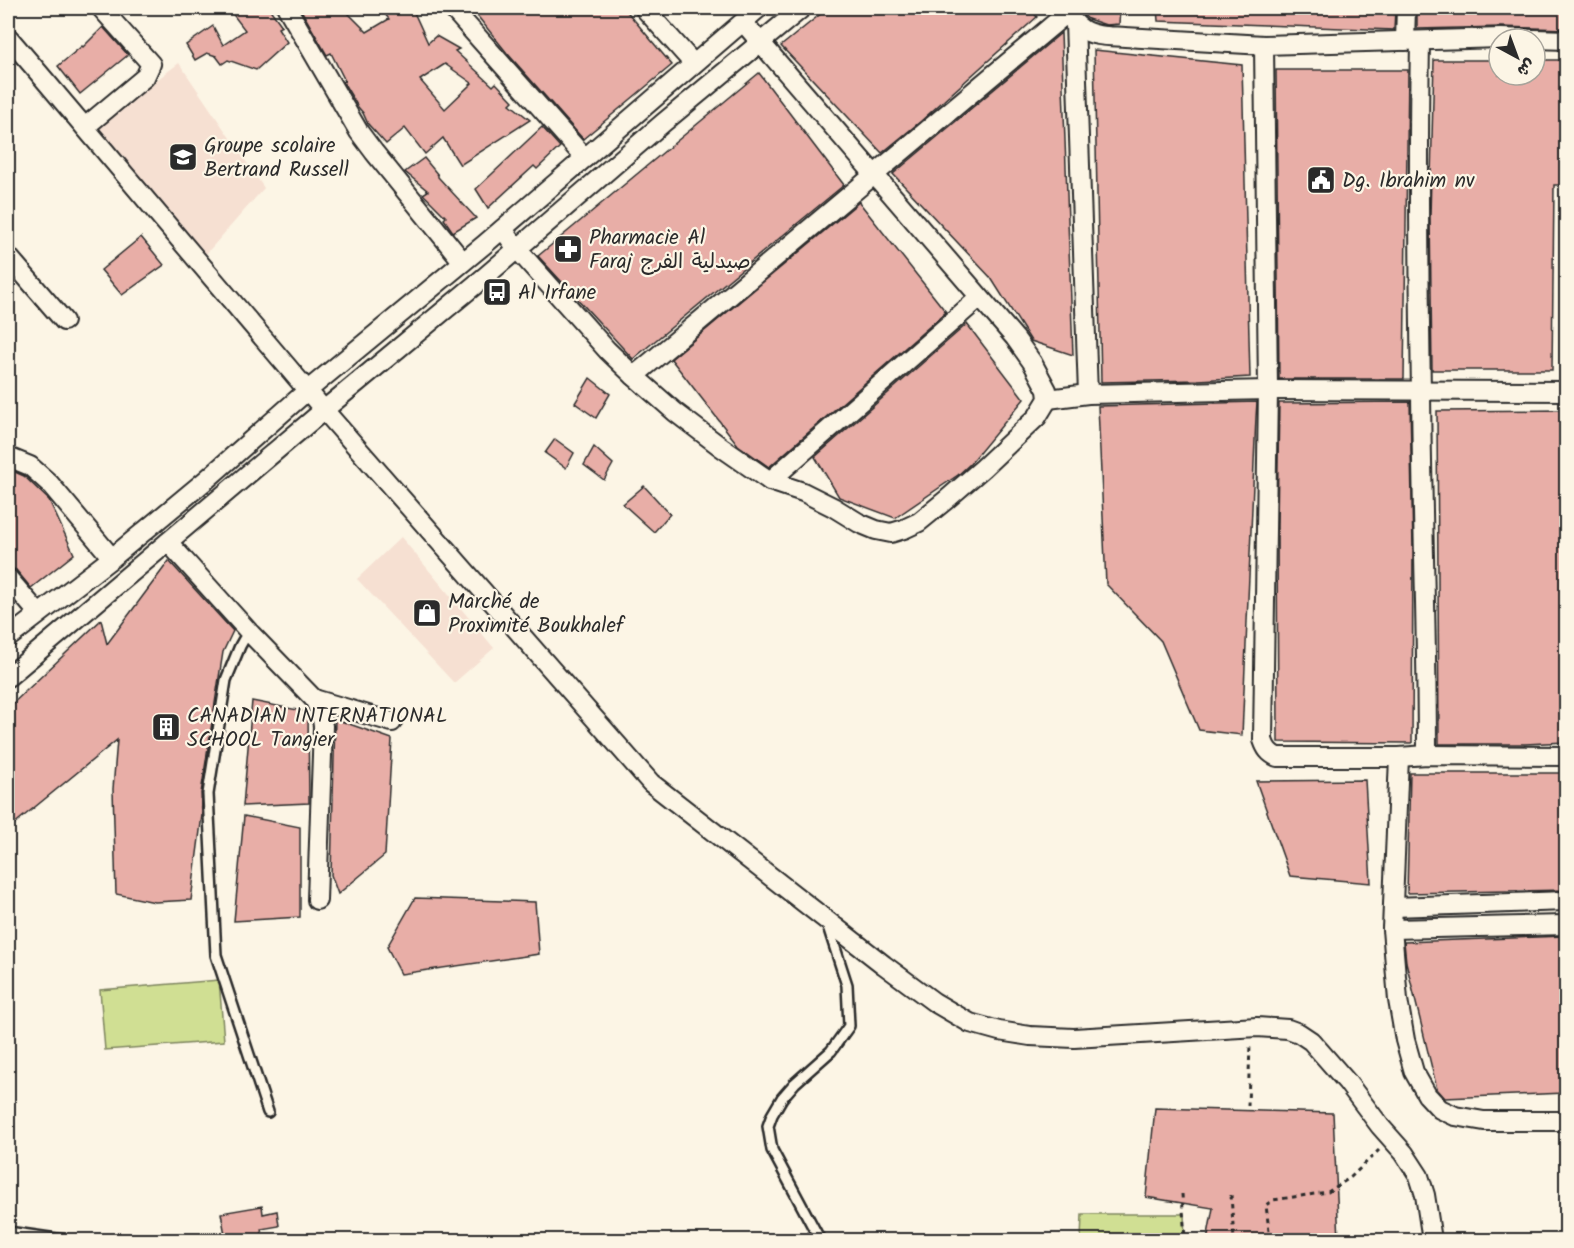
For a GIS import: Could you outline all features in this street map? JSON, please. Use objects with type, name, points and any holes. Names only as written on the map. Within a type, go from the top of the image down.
[{"type":"street","points":[[85,127],[145,77],[151,64],[101,8]]},
{"type":"street","points":[[287,8],[359,132],[463,262]]},
{"type":"street","points":[[452,8],[585,158]]},
{"type":"street","points":[[644,8],[693,63]]},
{"type":"street","points":[[8,638],[206,480],[308,390],[502,229],[759,8]]},
{"type":"street","points":[[8,677],[802,8]]},
{"type":"street","points":[[1406,8],[1412,41],[1418,114],[1420,390],[1427,653],[1427,755]]},
{"type":"street","points":[[1068,15],[1082,29],[1102,36],[1264,45],[1487,38]]},
{"type":"street","points":[[634,376],[1068,15]]},
{"type":"street","points":[[1068,15],[1088,394]]},
{"type":"street","points":[[502,229],[606,350],[675,412],[770,481],[803,492],[859,523],[876,530],[891,532],[920,522],[946,500],[1023,432],[1036,417],[1048,399],[1044,382],[1015,338],[743,22]]},
{"type":"street","points":[[8,37],[324,410],[651,783],[825,920],[934,1002],[970,1023],[1030,1036],[1074,1038],[1251,1027],[1276,1027],[1299,1033],[1311,1041],[1347,1082],[1404,1153],[1419,1176],[1425,1196],[1432,1240]]},
{"type":"street","points":[[1547,39],[1566,40]]},
{"type":"street","points":[[1264,45],[1268,390],[1263,740],[1266,748],[1270,754],[1278,757],[1566,756]]},
{"type":"street","points":[[8,256],[64,321]]},
{"type":"street","points":[[770,481],[979,298]]},
{"type":"street","points":[[1048,399],[1088,394],[1268,390],[1566,391]]},
{"type":"street","points":[[8,457],[30,466],[50,484],[111,558]]},
{"type":"street","points":[[168,542],[251,634],[314,699],[321,713],[323,726],[317,900]]},
{"type":"street","points":[[8,578],[38,613]]},
{"type":"street","points":[[314,699],[392,722]]},
{"type":"street","points":[[1399,757],[1392,929],[1398,1000],[1405,1040],[1414,1072],[1427,1095],[1440,1109],[1455,1116],[1485,1121],[1566,1120]]},
{"type":"street","points":[[1393,907],[1566,901]]},
{"type":"street","points":[[1392,929],[1566,925]]},
{"type":"lane","points":[[251,634],[240,646],[226,681],[208,794],[216,955],[268,1112]]},
{"type":"lane","points":[[820,1240],[772,1150],[768,1126],[782,1098],[795,1083],[831,1051],[849,1026],[847,985],[825,920]]},
{"type":"lane","points":[[8,1232],[64,1240]]},
{"type":"path","points":[[1248,1106],[1251,1027]]},
{"type":"path","points":[[1270,1240],[1266,1205],[1269,1202],[1328,1192],[1351,1177],[1391,1138]]},
{"type":"path","points":[[1182,1194],[1185,1240]]},
{"type":"path","points":[[1231,1195],[1234,1240]]},
{"type":"shaded area","name":"Groupe scolaire Bertrand Russell","points":[[179,63],[264,188],[206,254],[97,126]]},
{"type":"shaded area","name":"Marché de Proximité Boukhalef","points":[[401,537],[494,648],[454,683],[357,579]]},
{"type":"green space","points":[[219,980],[224,1041],[105,1050],[100,990]]},
{"type":"green space","points":[[1082,1214],[1184,1214],[1185,1240],[1081,1240]]},
{"type":"building","points":[[228,8],[269,8],[282,26],[278,28],[287,42],[256,70],[228,60],[222,64],[216,56],[207,53],[195,60],[186,45],[213,26],[223,45],[245,30]]},
{"type":"building","points":[[300,8],[343,8],[367,32],[389,19],[380,8],[412,8],[428,43],[436,36],[459,49],[455,51],[493,86],[496,83],[513,101],[510,104],[530,120],[460,165],[443,138],[425,154],[405,128],[386,144],[368,124],[343,82],[345,81],[331,53],[327,55]],"holes":[[[445,64],[472,83],[445,109],[420,80]]]},
{"type":"building","points":[[471,8],[624,8],[672,65],[583,139],[507,53]]},
{"type":"building","points":[[828,8],[1030,8],[1037,17],[882,153],[781,46]]},
{"type":"building","points":[[1120,8],[1119,24],[1106,25],[1088,19],[1077,9]]},
{"type":"building","points":[[1157,8],[1395,8],[1394,30],[1158,21]]},
{"type":"building","points":[[1417,8],[1566,8],[1566,29],[1487,27],[1417,29]]},
{"type":"building","points":[[103,27],[128,55],[80,94],[58,66],[83,47]]},
{"type":"building","points":[[1061,33],[1073,355],[1031,341],[991,278],[893,174]]},
{"type":"building","points":[[1094,50],[1242,65],[1250,377],[1101,382]]},
{"type":"building","points":[[1434,60],[1487,60],[1487,87],[1547,87],[1547,60],[1566,60],[1566,185],[1554,185],[1552,370],[1432,370],[1430,216]]},
{"type":"building","points":[[1276,70],[1408,70],[1404,379],[1279,379]]},
{"type":"building","points":[[759,73],[844,185],[633,359],[538,256]]},
{"type":"building","points":[[542,127],[560,147],[537,169],[534,166],[488,208],[476,189]]},
{"type":"building","points":[[424,158],[438,177],[476,218],[453,232],[444,219],[446,217],[423,194],[428,191],[405,172]]},
{"type":"building","points":[[859,202],[946,312],[769,467],[738,445],[671,359]]},
{"type":"building","points":[[141,237],[164,265],[122,295],[101,270]]},
{"type":"building","points":[[967,324],[1024,399],[970,464],[958,475],[895,518],[839,497],[815,457]]},
{"type":"building","points":[[590,378],[610,394],[596,418],[575,403]]},
{"type":"building","points":[[1257,402],[1242,735],[1199,730],[1161,641],[1106,584],[1098,406]]},
{"type":"building","points":[[1410,402],[1413,549],[1412,743],[1278,742],[1279,403]]},
{"type":"building","points":[[1566,410],[1566,742],[1439,744],[1437,411]]},
{"type":"building","points":[[555,439],[574,453],[566,468],[545,453]]},
{"type":"building","points":[[594,447],[613,464],[604,480],[584,465]]},
{"type":"building","points":[[8,469],[24,476],[49,500],[74,554],[31,588],[16,570],[8,567]]},
{"type":"building","points":[[644,486],[670,514],[654,532],[623,504]]},
{"type":"building","name":"CANADIAN INTERNATIONAL SCHOOL Tangier","points":[[169,561],[233,631],[223,652],[201,793],[202,815],[191,900],[155,902],[116,894],[113,789],[117,740],[8,829],[8,708],[101,620],[107,644]]},
{"type":"building","points":[[252,701],[308,712],[309,803],[243,806]]},
{"type":"building","points":[[335,719],[392,739],[385,855],[338,894],[331,875]]},
{"type":"building","points":[[1410,773],[1566,773],[1566,890],[1407,893]]},
{"type":"building","points":[[1365,780],[1371,883],[1290,876],[1256,781]]},
{"type":"building","points":[[244,816],[300,827],[300,917],[234,921]]},
{"type":"building","points":[[415,898],[535,902],[539,954],[401,974],[387,947]]},
{"type":"building","points":[[1566,936],[1566,1093],[1445,1098],[1437,1089],[1406,962],[1404,942]]},
{"type":"building","points":[[1155,1108],[1333,1113],[1339,1240],[1207,1240],[1213,1208],[1146,1197]]},
{"type":"building","points":[[262,1206],[263,1214],[277,1211],[279,1226],[261,1229],[263,1240],[226,1240],[221,1213]]},
{"type":"place","name":"Groupe scolaire Bertrand Russell","points":[[183,157]]},
{"type":"place","name":"Dg. Ibrahim nv","points":[[1321,180]]},
{"type":"place","name":"Pharmacie Al Faraj صيدلية الفرج","points":[[568,249]]},
{"type":"place","name":"Al Irfane","points":[[497,292]]},
{"type":"place","name":"Marché de Proximité Boukhalef","points":[[427,613]]},
{"type":"place","name":"CANADIAN INTERNATIONAL SCHOOL Tangier","points":[[166,727]]}]
